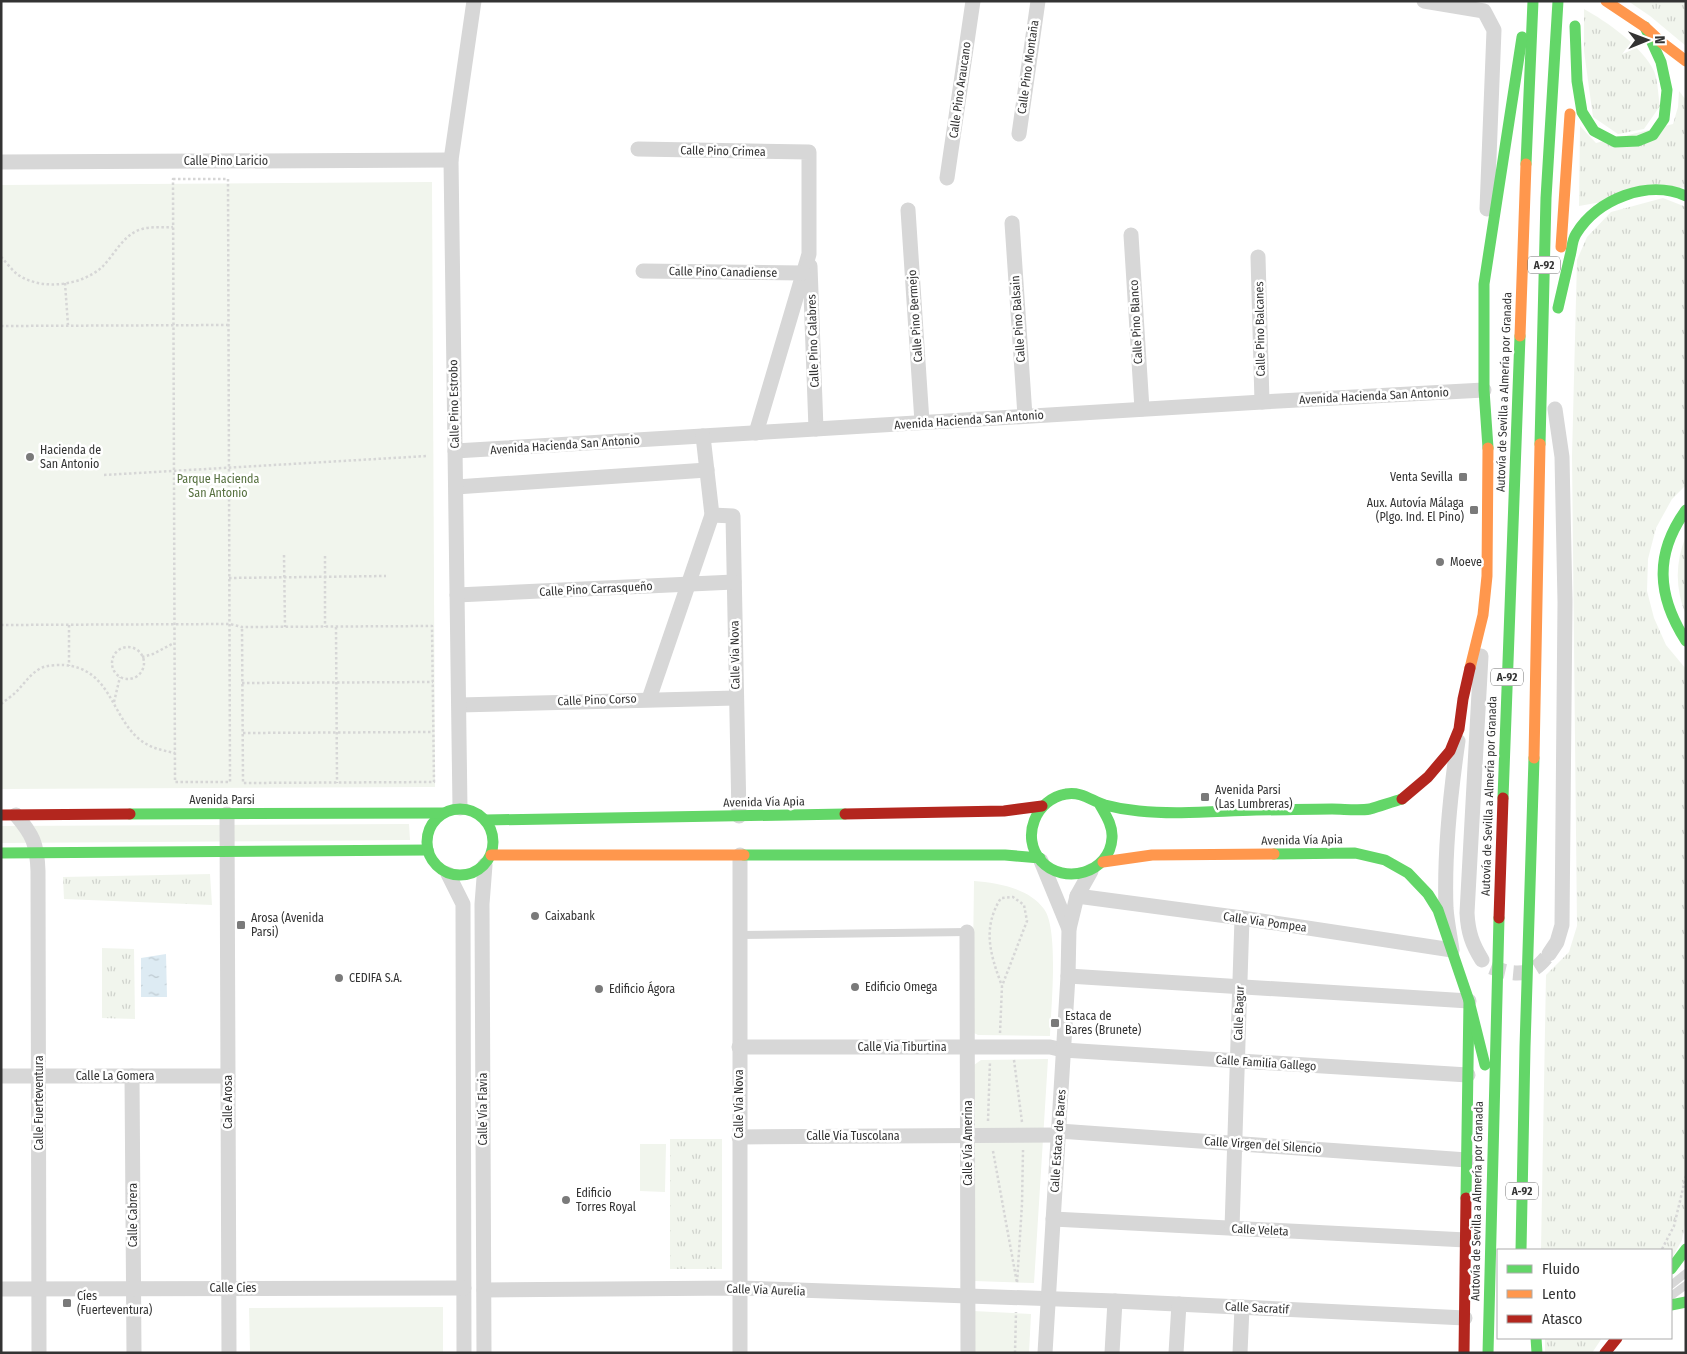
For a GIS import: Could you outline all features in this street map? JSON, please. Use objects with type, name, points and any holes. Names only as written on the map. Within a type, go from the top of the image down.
[{"type":"main road","points":[[1099,803],[1153,812],[1368,809],[1402,800],[1428,777],[1450,751],[1459,729],[1463,699],[1483,615],[1487,576],[1488,446],[1484,390],[1484,284],[1527,1]]},
{"type":"main road","name":"Autovía de Sevilla a Almería por Granada","points":[[1488,1353],[1493,1095],[1533,1]]},
{"type":"main road","name":"A-92","points":[[1521,1249],[1539,529],[1541,342],[1546,198],[1558,1]]},
{"type":"main road","points":[[1606,1],[1645,27],[1683,65]]},
{"type":"main road","points":[[1645,27],[1661,62],[1667,90],[1664,119],[1653,135],[1638,141],[1615,142],[1594,131],[1582,112],[1577,81],[1575,22],[1558,312],[1575,235],[1593,214],[1612,201],[1636,192],[1655,190],[1675,192],[1686,196]]},
{"type":"main road","points":[[1539,529],[1555,405]]},
{"type":"main road","points":[[1686,510],[1672,532],[1666,550],[1663,569],[1668,607],[1686,641]]},
{"type":"main road","points":[[1070,793],[1089,796],[1099,803],[1108,813],[1112,825],[1113,838],[1110,851],[1097,866],[1078,875],[1065,875],[1052,870],[1040,860],[1031,839],[1035,816],[1042,806],[1052,798],[1070,793]]},
{"type":"main road","name":"Avenida Vía Apia","points":[[486,820],[1004,811],[1042,806]]},
{"type":"main road","points":[[460,808],[479,814],[486,820],[494,837],[488,860],[477,871],[468,875],[458,876],[448,874],[436,864],[428,850],[427,840],[429,829],[435,820],[443,813],[460,808]]},
{"type":"main road","name":"Avenida Parsi","points":[[8,815],[443,813]]},
{"type":"main road","points":[[1,853],[428,850]]},
{"type":"main road","name":"Avenida Vía Apia","points":[[1097,866],[1152,855],[1355,853],[1385,860],[1408,873],[1428,894],[1438,910],[1469,1000]]},
{"type":"main road","points":[[488,860],[740,855],[1005,855],[1040,860]]},
{"type":"main road","points":[[1469,1000],[1493,1095]]},
{"type":"main road","points":[[1464,1353],[1469,1000]]},
{"type":"main road","points":[[1523,1131],[1530,1249]]},
{"type":"main road","points":[[1672,1268],[1686,1249]]},
{"type":"main road","points":[[1672,1305],[1686,1302]]},
{"type":"main road","points":[[1536,1339],[1537,1353]]},
{"type":"main road","points":[[1605,1353],[1616,1339]]},
{"type":"street","name":"Calle Pino Estrobo","points":[[460,808],[451,160],[474,1]]},
{"type":"street","name":"Calle Pino Araucano","points":[[947,178],[973,1]]},
{"type":"street","name":"Calle Pino Montaña","points":[[1019,134],[1038,1]]},
{"type":"street","points":[[1424,1],[1484,11]]},
{"type":"street","points":[[1463,1],[1484,11],[1494,30],[1484,284]]},
{"type":"street","name":"Calle Pino Crimea","points":[[638,149],[809,152]]},
{"type":"street","name":"Calle Pino Calabres","points":[[809,152],[809,254],[816,429]]},
{"type":"street","name":"Calle Pino Laricio","points":[[1,162],[451,160]]},
{"type":"street","name":"Calle Pino Bermejo","points":[[908,210],[922,422]]},
{"type":"street","name":"Calle Pino Balsain","points":[[1012,223],[1024,416]]},
{"type":"street","name":"Calle Pino Blanco","points":[[1131,235],[1142,409]]},
{"type":"street","points":[[756,433],[809,254]]},
{"type":"street","name":"Calle Pino Balcanes","points":[[1258,257],[1262,402]]},
{"type":"street","name":"Calle Pino Canadiense","points":[[642,270],[803,272]]},
{"type":"street","name":"Avenida Hacienda San Antonio","points":[[455,452],[922,422],[1484,390]]},
{"type":"street","points":[[1549,954],[1562,925],[1565,602],[1562,457],[1555,405]]},
{"type":"street","points":[[649,699],[687,584],[712,516],[703,436]]},
{"type":"street","points":[[456,487],[707,470]]},
{"type":"street","name":"Calle Via Nova","points":[[712,516],[733,516],[739,816]]},
{"type":"street","name":"Calle Pino Carrasqueño","points":[[457,595],[734,582]]},
{"type":"street","points":[[1482,960],[1472,945],[1468,931],[1467,913],[1483,615]]},
{"type":"street","name":"Calle Pino Corso","points":[[459,704],[736,698]]},
{"type":"street","points":[[1452,950],[1446,909],[1446,873],[1451,789],[1459,729]]},
{"type":"street","name":"Calle Arosa","points":[[227,814],[229,1353]]},
{"type":"street","points":[[8,815],[30,832],[38,852]]},
{"type":"street","name":"Calle Fuerteventura","points":[[38,852],[39,1353]]},
{"type":"street","name":"Calle Via Nova","points":[[740,855],[740,1353]]},
{"type":"street","name":"Calle Vía Flavia","points":[[484,1353],[482,904],[488,860]]},
{"type":"street","name":"Calle Estaca de Bares","points":[[1040,860],[1069,929]]},
{"type":"street","name":"Calle Estaca de Bares","points":[[1045,1353],[1064,1050],[1069,929],[1077,896],[1097,866]]},
{"type":"street","name":"Calle Vía Flavia","points":[[448,874],[463,904],[464,1353]]},
{"type":"street","name":"Calle Via Pompea","points":[[1077,896],[1242,918],[1452,950]]},
{"type":"street","name":"Calle Bagur","points":[[1232,1228],[1242,918]]},
{"type":"street","name":"Calle Vía Amerina","points":[[967,932],[968,1353]]},
{"type":"street","points":[[1068,976],[1469,1000]]},
{"type":"street","name":"Calle Via Tiburtina","points":[[739,1047],[1050,1047],[1064,1050]]},
{"type":"street","name":"Calle Familia Gallego","points":[[1064,1050],[1468,1076]]},
{"type":"street","name":"Calle La Gomera","points":[[1,1076],[228,1076]]},
{"type":"street","name":"Calle Cabrera","points":[[132,1076],[134,1353]]},
{"type":"street","name":"Calle Virgen del Silencio","points":[[1024,1136],[1059,1133],[1235,1143],[1467,1160]]},
{"type":"street","name":"Calle Via Tuscolana","points":[[739,1137],[1024,1136]]},
{"type":"street","name":"Calle Veleta","points":[[1053,1219],[1466,1240]]},
{"type":"street","name":"Calle Cies","points":[[1,1289],[464,1288]]},
{"type":"street","name":"Calle Via Aurelia","points":[[484,1290],[740,1288],[1049,1299]]},
{"type":"street","name":"Calle Sacratif","points":[[1049,1299],[1465,1318]]},
{"type":"street","points":[[1112,1353],[1114,1301]]},
{"type":"street","points":[[1176,1353],[1179,1304]]},
{"type":"street","points":[[1240,1353],[1242,1307]]},
{"type":"lane","points":[[739,935],[967,932]]},
{"type":"lane","points":[[1672,1284],[1686,1273]]},
{"type":"lane","points":[[1672,1295],[1686,1285]]},
{"type":"path","points":[[173,179],[228,179],[230,782],[175,782],[173,228],[173,179]]},
{"type":"path","points":[[1,257],[17,274],[28,280],[39,283],[65,283],[84,278],[101,268],[122,243],[141,229],[173,228]]},
{"type":"path","points":[[65,283],[68,326]]},
{"type":"path","points":[[1,326],[229,325]]},
{"type":"path","points":[[104,475],[427,456]]},
{"type":"path","points":[[284,555],[285,627]]},
{"type":"path","points":[[325,556],[326,627]]},
{"type":"path","points":[[230,578],[386,576]]},
{"type":"path","points":[[1,625],[230,624],[242,627],[432,626],[434,782],[243,783],[242,627]]},
{"type":"path","points":[[69,625],[69,666]]},
{"type":"path","points":[[336,627],[337,783]]},
{"type":"path","points":[[142,657],[153,654],[174,643]]},
{"type":"path","points":[[130,647],[136,649],[142,657],[143,664],[139,674],[133,678],[120,677],[112,667],[114,654],[119,650],[130,647]]},
{"type":"path","points":[[1,704],[15,693],[28,677],[43,667],[59,665],[88,671],[102,683],[126,725],[140,740],[154,749],[175,753]]},
{"type":"path","points":[[114,703],[120,677]]},
{"type":"path","points":[[242,683],[433,682]]},
{"type":"path","points":[[243,733],[433,732]]},
{"type":"path","points":[[1001,1047],[1024,1136],[1017,1283],[988,1121],[1001,1047],[1002,986],[1027,921],[1024,905],[1013,897],[1001,898],[993,910],[990,928],[991,958],[1002,986]]},
{"type":"path","points":[[1662,1249],[1674,1226],[1686,1176]]},
{"type":"path","points":[[1015,1353],[1016,1313]]},
{"type":"green space","points":[[1628,1],[1686,1],[1686,46],[1650,16]]},
{"type":"green space","points":[[1584,9],[1603,20],[1633,44],[1649,62],[1654,71],[1660,106],[1644,129],[1618,134],[1593,117],[1584,51]]},
{"type":"green space","points":[[1679,91],[1686,100],[1686,187],[1579,206],[1580,126],[1596,143],[1673,124],[1678,107]]},
{"type":"green space","name":"Parque Hacienda San Antonio","points":[[432,182],[435,787],[1,789],[1,185]]},
{"type":"green space","points":[[1663,198],[1686,207],[1686,485],[1672,499],[1656,528],[1648,559],[1647,591],[1654,618],[1666,645],[1686,669],[1686,1219],[1682,1240],[1672,1258],[1672,1249],[1541,1249],[1546,975],[1569,952],[1577,926],[1572,456],[1577,260],[1587,237],[1611,212]]},
{"type":"green space","points":[[1686,536],[1686,615],[1678,585],[1678,566]]},
{"type":"green space","points":[[409,824],[410,840],[1,843],[1,826]]},
{"type":"green space","points":[[210,874],[212,905],[64,899],[63,877]]},
{"type":"green space","points":[[974,881],[1003,885],[1022,891],[1038,902],[1049,919],[1053,951],[1050,1036],[978,1035],[972,1032]]},
{"type":"green space","points":[[102,948],[134,949],[135,1019],[102,1018]]},
{"type":"green space","points":[[1048,1059],[1034,1283],[974,1281],[974,1065],[981,1060]]},
{"type":"green space","points":[[670,1139],[722,1139],[722,1269],[670,1269]]},
{"type":"green space","points":[[640,1144],[666,1144],[665,1192],[640,1191]]},
{"type":"green space","points":[[443,1307],[443,1353],[250,1353],[249,1308]]},
{"type":"green space","points":[[973,1311],[1031,1314],[1029,1353],[973,1353]]},
{"type":"green space","points":[[1545,1339],[1601,1339],[1592,1353],[1545,1353]]},
{"type":"water","points":[[166,954],[167,997],[141,997],[141,958]]},
{"type":"tunnel","points":[[1491,967],[1507,972],[1519,973],[1530,971],[1537,967],[1549,954]]},
{"type":"traffic: fast","points":[[1526,164],[1533,1]]},
{"type":"traffic: fast","points":[[1540,444],[1546,198],[1558,1]]},
{"type":"traffic: fast","points":[[1575,26],[1577,81],[1582,112],[1594,131],[1615,142],[1638,141],[1653,135],[1664,119],[1667,90],[1661,62],[1645,27]]},
{"type":"traffic: fast","points":[[1488,448],[1484,390],[1484,284],[1522,37]]},
{"type":"traffic: fast","points":[[1558,308],[1575,236],[1585,222],[1597,211],[1625,195],[1640,191],[1671,191],[1686,196]]},
{"type":"traffic: fast","points":[[1503,798],[1520,336]]},
{"type":"traffic: fast","points":[[1686,510],[1668,543],[1663,575],[1669,608],[1686,641]]},
{"type":"traffic: fast","points":[[1521,1249],[1534,758]]},
{"type":"traffic: fast","points":[[1099,803],[1112,833],[1109,850],[1103,860],[1095,867],[1073,874],[1051,869],[1041,861],[1032,841],[1034,820],[1046,803],[1055,797],[1071,793],[1122,809],[1168,813],[1256,810],[1365,810],[1402,799]]},
{"type":"traffic: fast","points":[[453,809],[467,809],[479,814],[488,823],[493,835],[493,842],[491,855],[484,866],[467,875],[453,875],[441,870],[432,861],[427,849],[427,835],[432,823],[441,814],[453,809]]},
{"type":"traffic: fast","points":[[130,814],[443,813]]},
{"type":"traffic: fast","points":[[486,820],[845,814]]},
{"type":"traffic: fast","points":[[1,853],[428,850]]},
{"type":"traffic: fast","points":[[1274,854],[1355,853],[1385,860],[1408,873],[1428,894],[1438,910],[1469,1001],[1466,1198]]},
{"type":"traffic: fast","points":[[744,855],[1005,855],[1040,858]]},
{"type":"traffic: fast","points":[[1488,1353],[1499,918]]},
{"type":"traffic: fast","points":[[1469,1001],[1485,1065]]},
{"type":"traffic: fast","points":[[1672,1268],[1686,1249]]},
{"type":"traffic: fast","points":[[1672,1305],[1686,1302]]},
{"type":"traffic: fast","points":[[1536,1339],[1537,1353]]},
{"type":"traffic: slow","points":[[1606,1],[1645,27],[1686,61]]},
{"type":"traffic: slow","points":[[1561,247],[1570,114]]},
{"type":"traffic: slow","points":[[1520,336],[1526,164]]},
{"type":"traffic: slow","points":[[1534,758],[1540,444]]},
{"type":"traffic: slow","points":[[1470,668],[1483,615],[1487,576],[1488,448]]},
{"type":"traffic: slow","points":[[1103,862],[1152,855],[1274,854]]},
{"type":"traffic: slow","points":[[491,855],[744,855]]},
{"type":"traffic: jam","points":[[1402,799],[1428,777],[1450,751],[1459,729],[1470,668]]},
{"type":"traffic: jam","points":[[1499,918],[1503,798]]},
{"type":"traffic: jam","points":[[845,814],[1004,811],[1042,806]]},
{"type":"traffic: jam","points":[[1,815],[130,814]]},
{"type":"traffic: jam","points":[[1464,1353],[1466,1198]]},
{"type":"traffic: jam","points":[[1605,1353],[1616,1339]]},
{"type":"place","name":"Hacienda de San Antonio","points":[[30,457]]},
{"type":"place","name":"Venta Sevilla","points":[[1463,477]]},
{"type":"place","name":"Aux. Autovía Málaga (Plgo. Ind. El Pino)","points":[[1474,510]]},
{"type":"place","name":"Moeve","points":[[1440,562]]},
{"type":"place","name":"Avenida Parsi (Las Lumbreras)","points":[[1205,797]]},
{"type":"place","name":"Caixabank","points":[[535,916]]},
{"type":"place","name":"Arosa (Avenida Parsi)","points":[[241,925]]},
{"type":"place","name":"CEDIFA S.A.","points":[[339,978]]},
{"type":"place","name":"Edificio Omega","points":[[855,987]]},
{"type":"place","name":"Edificio Ágora","points":[[599,989]]},
{"type":"place","name":"Estaca de Bares (Brunete)","points":[[1055,1023]]},
{"type":"place","name":"Edificio Torres Royal","points":[[566,1200]]},
{"type":"place","name":"Cíes (Fuerteventura)","points":[[67,1303]]}]
